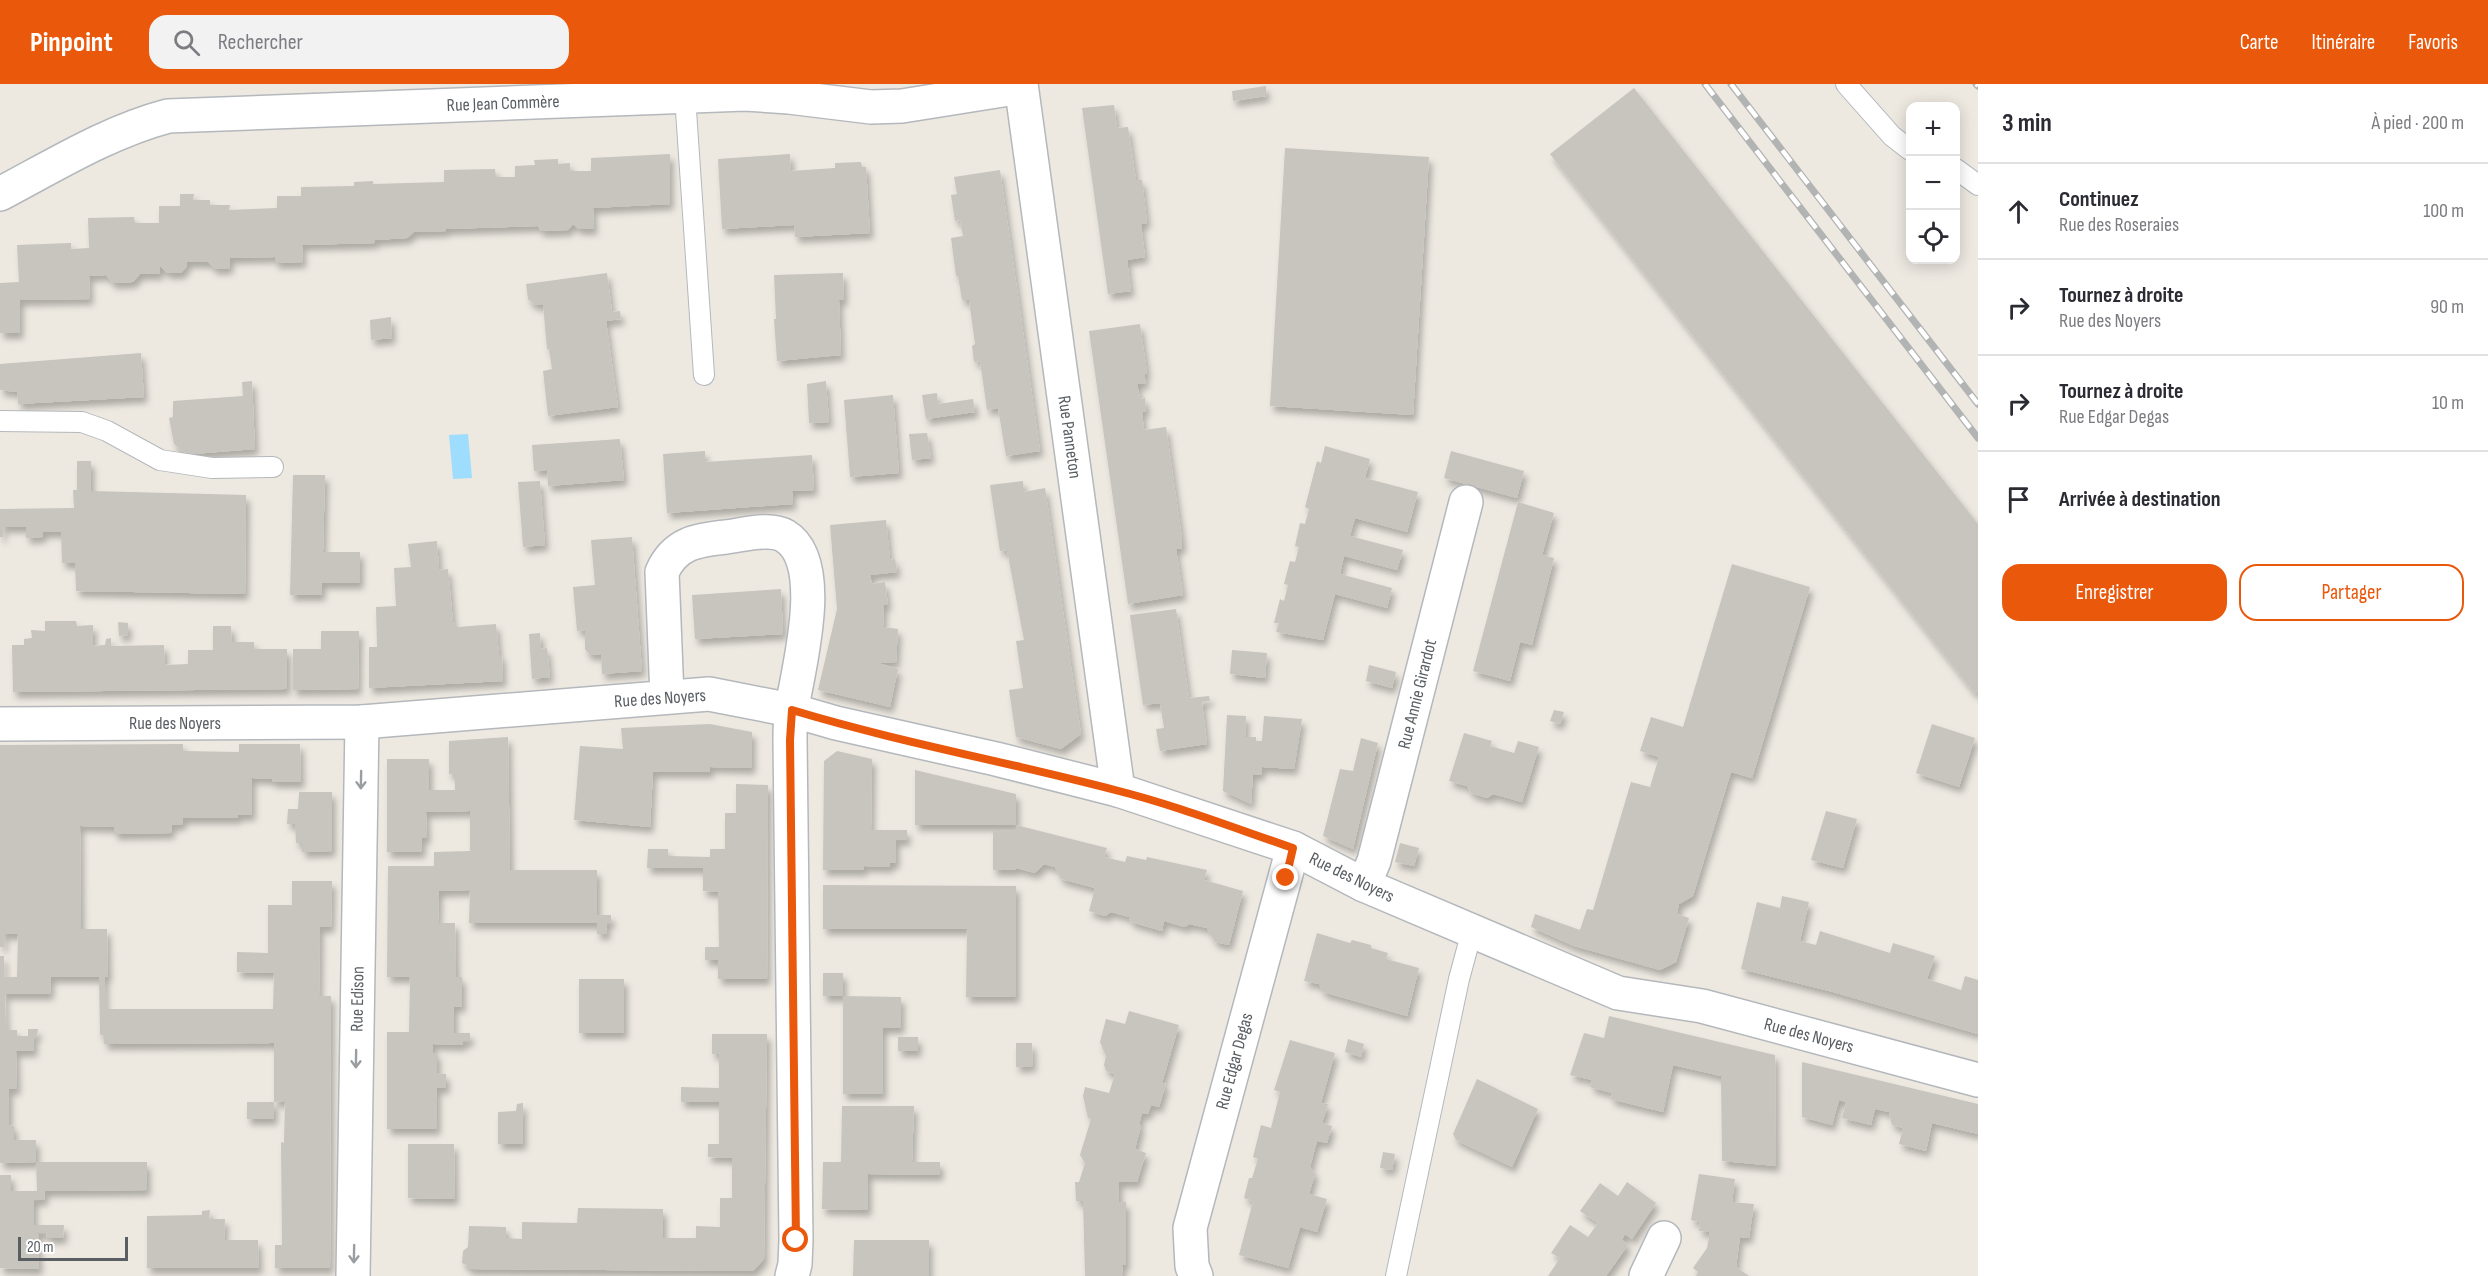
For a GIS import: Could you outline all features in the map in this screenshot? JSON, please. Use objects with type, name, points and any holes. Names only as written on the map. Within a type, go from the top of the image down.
[{"type":"street","name":"Rue Jean Commère","points":[[0,194],[111,135],[141,123],[168,116],[197,113],[745,94],[871,107],[902,106],[1021,85]]},
{"type":"street","name":"Rue Panneton","points":[[1021,85],[1118,790]]},
{"type":"street","name":"Rue Annie Girardot","points":[[1364,885],[1374,861],[1466,502]]},
{"type":"street","points":[[667,697],[662,572],[669,557],[684,546],[705,539],[765,533],[784,536],[797,548],[805,567],[807,590],[805,641],[792,710],[790,740],[796,1240],[792,1276]]},
{"type":"street","name":"Rue des Noyers","points":[[0,724],[362,722],[709,693],[792,710],[836,723],[996,759],[1118,790],[1293,848],[1364,885],[1618,993],[1702,1006],[1978,1080]]},
{"type":"street","name":"Rue Edison","points":[[353,1276],[362,722]]},
{"type":"street","name":"Rue Edgar Degas","points":[[1196,1276],[1192,1266],[1190,1228],[1293,848]]},
{"type":"street","points":[[1646,1276],[1664,1238]]},
{"type":"lane","points":[[1846,84],[1892,136],[1906,146]]},
{"type":"lane","points":[[685,96],[704,375]]},
{"type":"lane","points":[[1960,172],[1978,185]]},
{"type":"lane","points":[[0,421],[82,422],[107,431],[160,460],[212,468],[273,467]]},
{"type":"lane","points":[[1396,1276],[1459,979],[1472,931]]},
{"type":"water","points":[[468,434],[472,478],[453,479],[449,435]]},
{"type":"building","points":[[1266,86],[1266,96],[1233,101],[1232,91]]},
{"type":"building","points":[[1634,88],[1978,524],[1978,691],[1975,694],[1550,154]]},
{"type":"building","points":[[1114,105],[1117,128],[1128,127],[1136,180],[1142,180],[1147,223],[1141,224],[1145,257],[1127,260],[1131,291],[1108,294],[1082,108]]},
{"type":"building","points":[[1285,148],[1429,157],[1413,415],[1270,406]]},
{"type":"building","points":[[670,154],[670,204],[593,208],[594,229],[579,229],[573,224],[568,230],[541,231],[538,226],[446,229],[446,231],[414,232],[407,238],[375,240],[375,243],[302,245],[303,262],[275,263],[275,257],[230,258],[230,268],[215,269],[208,262],[187,262],[187,266],[181,273],[167,273],[160,266],[160,274],[140,274],[133,282],[113,283],[106,275],[89,276],[90,299],[20,300],[20,333],[0,333],[0,283],[19,282],[17,245],[71,243],[71,249],[89,248],[88,218],[134,217],[135,223],[159,223],[159,206],[180,206],[180,194],[194,194],[193,200],[210,200],[210,205],[230,205],[229,210],[277,208],[277,196],[301,196],[301,187],[354,186],[354,182],[373,181],[373,184],[444,182],[444,170],[495,169],[496,177],[515,177],[515,166],[535,165],[534,160],[558,159],[558,164],[570,163],[570,171],[591,171],[591,158]]},
{"type":"building","points":[[790,154],[791,171],[835,168],[835,163],[861,162],[862,167],[866,167],[870,233],[795,237],[794,225],[722,229],[718,159]]},
{"type":"building","points":[[1000,170],[1040,451],[1006,456],[998,408],[987,410],[980,361],[974,362],[972,346],[975,344],[969,300],[962,300],[951,238],[963,236],[960,220],[955,221],[951,195],[957,194],[954,177]]},
{"type":"building","points":[[607,273],[612,312],[620,311],[621,319],[606,321],[618,407],[548,416],[543,371],[552,369],[549,349],[547,349],[543,304],[535,305],[528,299],[526,284]]},
{"type":"building","points":[[843,273],[844,300],[839,300],[841,355],[777,361],[774,275]]},
{"type":"building","points":[[391,317],[392,338],[371,340],[370,320]]},
{"type":"building","points":[[1140,324],[1147,373],[1144,374],[1146,383],[1137,384],[1140,399],[1145,398],[1146,411],[1142,412],[1144,430],[1166,427],[1182,539],[1182,548],[1176,549],[1183,595],[1128,604],[1089,331]]},
{"type":"building","points":[[141,353],[144,397],[18,404],[17,392],[0,390],[0,364]]},
{"type":"building","points":[[252,381],[255,449],[193,454],[184,452],[174,444],[169,418],[173,417],[173,401],[243,396],[242,382]]},
{"type":"building","points":[[826,381],[829,422],[809,423],[807,384]]},
{"type":"building","points":[[937,393],[938,404],[973,399],[975,412],[926,419],[922,395]]},
{"type":"building","points":[[893,395],[899,473],[850,477],[844,400]]},
{"type":"building","points":[[927,433],[931,458],[912,460],[909,434]]},
{"type":"building","points":[[620,439],[624,480],[548,486],[547,470],[534,471],[532,445]]},
{"type":"building","points":[[1325,446],[1370,459],[1365,478],[1418,492],[1407,532],[1355,518],[1350,536],[1403,550],[1397,570],[1344,556],[1340,574],[1392,588],[1387,608],[1335,594],[1323,640],[1276,632],[1279,623],[1274,623],[1280,599],[1284,601],[1288,585],[1284,584],[1290,561],[1295,562],[1299,547],[1295,546],[1300,523],[1305,524],[1309,509],[1305,507],[1317,461],[1321,463]]},
{"type":"building","points":[[705,451],[705,462],[812,455],[814,490],[792,491],[793,504],[667,513],[663,454]]},
{"type":"building","points":[[1451,451],[1524,471],[1517,498],[1444,478]]},
{"type":"building","points":[[77,461],[91,461],[91,491],[246,495],[245,594],[76,591],[75,563],[62,563],[61,532],[43,532],[43,537],[26,538],[26,527],[3,527],[3,537],[0,537],[0,509],[74,508],[73,490],[77,490]]},
{"type":"building","points":[[293,475],[325,475],[323,552],[360,552],[360,583],[322,583],[322,595],[290,595]]},
{"type":"building","points":[[540,481],[545,545],[523,547],[518,482]]},
{"type":"building","points":[[1023,481],[1024,492],[1045,488],[1081,734],[1061,749],[1016,737],[1009,690],[1023,688],[1016,641],[1024,640],[1007,550],[1000,551],[990,485]]},
{"type":"building","points":[[1518,502],[1554,513],[1542,555],[1554,558],[1532,645],[1520,642],[1510,681],[1473,671]]},
{"type":"building","points":[[886,520],[890,560],[895,559],[897,572],[870,575],[872,584],[885,582],[888,605],[884,605],[883,627],[898,629],[896,662],[878,663],[898,669],[890,707],[818,690],[837,609],[830,525]]},
{"type":"building","points":[[632,537],[642,671],[602,674],[601,654],[590,655],[585,649],[585,630],[577,631],[573,587],[595,585],[591,540]]},
{"type":"building","points":[[437,541],[439,570],[448,569],[453,622],[458,627],[496,624],[499,655],[502,655],[503,681],[369,688],[369,647],[377,647],[376,607],[396,606],[394,568],[411,567],[408,544]]},
{"type":"building","points":[[1732,564],[1810,587],[1752,778],[1731,772],[1693,896],[1679,904],[1677,914],[1689,918],[1676,962],[1660,970],[1574,946],[1531,927],[1535,914],[1580,930],[1587,909],[1593,910],[1631,782],[1650,787],[1659,757],[1640,751],[1651,717],[1683,727]]},
{"type":"building","points":[[781,589],[783,634],[695,639],[692,595]]},
{"type":"building","points":[[1176,609],[1189,698],[1209,696],[1210,701],[1202,702],[1207,744],[1160,751],[1156,729],[1164,728],[1160,703],[1143,705],[1130,615]]},
{"type":"building","points":[[45,621],[76,621],[77,626],[93,625],[93,646],[105,645],[106,639],[111,638],[111,646],[164,645],[165,665],[188,664],[188,650],[213,650],[213,626],[231,626],[232,642],[254,642],[254,649],[287,649],[287,689],[13,692],[12,645],[24,645],[24,639],[32,638],[31,630],[45,631]]},
{"type":"building","points":[[118,622],[128,623],[128,635],[119,636]]},
{"type":"building","points":[[321,631],[359,631],[358,689],[293,690],[293,649],[321,649]]},
{"type":"building","points":[[540,633],[541,649],[547,648],[550,677],[532,679],[529,634]]},
{"type":"building","points":[[1232,650],[1267,653],[1265,678],[1230,674]]},
{"type":"building","points":[[1369,665],[1396,672],[1392,688],[1366,681]]},
{"type":"building","points":[[1554,710],[1564,712],[1560,724],[1550,721]]},
{"type":"building","points":[[1227,715],[1246,716],[1245,737],[1256,737],[1256,741],[1262,741],[1264,716],[1302,719],[1294,769],[1262,767],[1261,775],[1253,774],[1251,804],[1223,791]]},
{"type":"building","points":[[710,724],[752,732],[752,768],[710,767],[710,772],[653,772],[650,827],[574,820],[580,746],[623,749],[621,728]]},
{"type":"building","points":[[1932,724],[1975,738],[1959,787],[1916,773]]},
{"type":"building","points":[[1464,733],[1492,741],[1490,746],[1514,753],[1518,741],[1539,747],[1522,802],[1493,794],[1487,798],[1471,793],[1467,786],[1449,781]]},
{"type":"building","points":[[508,737],[510,870],[597,870],[597,915],[611,915],[611,923],[606,923],[607,934],[597,934],[597,923],[469,923],[470,890],[439,891],[438,923],[455,923],[456,977],[462,977],[462,1007],[454,1006],[454,1033],[470,1033],[470,1041],[463,1041],[463,1045],[433,1044],[433,1053],[437,1053],[437,1073],[446,1074],[446,1088],[437,1088],[437,1129],[387,1129],[387,1032],[409,1032],[410,977],[387,977],[388,866],[434,866],[434,852],[470,851],[470,811],[426,812],[427,838],[422,838],[422,852],[387,852],[387,759],[429,759],[429,790],[455,790],[455,774],[449,774],[449,741]]},
{"type":"building","points":[[1361,738],[1378,743],[1353,849],[1323,836],[1340,769],[1353,771]]},
{"type":"building","points":[[183,744],[183,751],[239,752],[239,744],[300,744],[301,782],[272,782],[272,779],[252,778],[252,815],[238,815],[238,818],[183,818],[183,824],[172,825],[171,833],[114,834],[114,827],[80,826],[81,929],[107,929],[108,976],[105,977],[105,1009],[273,1009],[274,973],[237,972],[237,952],[268,953],[268,905],[292,905],[292,881],[332,881],[331,927],[320,927],[319,996],[331,996],[330,1268],[275,1268],[275,1245],[282,1245],[281,1142],[284,1143],[285,1101],[274,1102],[274,1043],[104,1044],[104,1035],[100,1035],[99,977],[51,977],[50,994],[5,994],[6,1030],[17,1030],[17,1036],[28,1036],[28,1029],[38,1029],[37,1036],[34,1036],[34,1051],[16,1051],[17,1089],[9,1089],[9,1125],[14,1126],[14,1140],[36,1140],[36,1162],[0,1163],[0,956],[4,956],[4,977],[17,977],[18,934],[4,934],[4,947],[0,947],[0,745]]},
{"type":"building","points":[[837,751],[872,759],[871,830],[907,830],[907,840],[896,840],[896,863],[890,863],[890,867],[864,866],[864,870],[823,870],[824,761]]},
{"type":"building","points":[[915,770],[1016,794],[1016,825],[915,825]]},
{"type":"building","points":[[736,784],[768,785],[767,979],[718,979],[718,960],[705,960],[705,947],[719,947],[718,892],[703,891],[703,868],[647,868],[648,849],[668,849],[668,856],[710,857],[710,849],[725,849],[725,813],[736,813]]},
{"type":"building","points":[[299,792],[332,792],[332,851],[302,852],[302,843],[296,843],[295,824],[287,824],[288,809],[298,809]]},
{"type":"building","points":[[1826,811],[1857,819],[1843,868],[1811,860]]},
{"type":"building","points":[[1016,825],[1107,848],[1104,857],[1125,862],[1127,856],[1146,860],[1147,857],[1207,870],[1204,880],[1243,891],[1229,945],[1215,942],[1207,928],[1189,924],[1185,927],[1164,921],[1162,931],[1131,922],[1129,917],[1111,912],[1105,916],[1089,911],[1095,888],[1061,879],[1055,867],[1044,864],[1035,873],[1016,868],[1016,870],[993,870],[993,831],[1016,831]]},
{"type":"building","points":[[1400,843],[1419,848],[1414,866],[1395,862]]},
{"type":"building","points":[[823,885],[1016,886],[1016,997],[966,997],[967,929],[823,929]]},
{"type":"building","points":[[1782,896],[1809,902],[1800,941],[1816,945],[1820,931],[1890,953],[1893,943],[1935,956],[1927,979],[1961,990],[1965,976],[1978,980],[1978,1034],[1833,992],[1741,969],[1757,902],[1780,908]]},
{"type":"building","points":[[1317,933],[1350,943],[1352,940],[1371,945],[1371,948],[1388,953],[1386,959],[1419,968],[1407,1016],[1323,992],[1319,984],[1304,981]]},
{"type":"building","points":[[823,973],[843,973],[843,996],[823,996]]},
{"type":"building","points":[[579,979],[624,979],[624,1033],[579,1033]]},
{"type":"building","points":[[843,996],[901,997],[901,1028],[883,1028],[883,1094],[843,1094]]},
{"type":"building","points":[[1129,1011],[1179,1025],[1162,1083],[1166,1084],[1159,1107],[1151,1105],[1148,1114],[1142,1113],[1135,1149],[1146,1153],[1137,1182],[1119,1182],[1119,1202],[1126,1202],[1126,1265],[1122,1265],[1123,1276],[1085,1276],[1083,1201],[1076,1201],[1075,1182],[1079,1182],[1085,1163],[1080,1155],[1091,1119],[1088,1118],[1083,1096],[1085,1087],[1109,1093],[1115,1074],[1106,1071],[1104,1065],[1106,1056],[1100,1042],[1106,1019],[1125,1024]]},
{"type":"building","points":[[1609,1016],[1775,1055],[1776,1166],[1722,1161],[1721,1076],[1673,1065],[1663,1112],[1610,1099],[1612,1093],[1590,1087],[1592,1080],[1570,1075],[1584,1033],[1604,1038]]},
{"type":"building","points":[[712,1034],[767,1034],[764,1259],[753,1271],[468,1269],[468,1266],[462,1263],[463,1251],[468,1247],[469,1226],[506,1227],[506,1238],[522,1239],[522,1222],[577,1223],[578,1208],[663,1209],[663,1238],[696,1238],[696,1226],[720,1227],[720,1198],[732,1198],[732,1158],[708,1157],[708,1144],[719,1144],[719,1102],[681,1102],[681,1087],[719,1088],[719,1054],[712,1054]]},
{"type":"building","points":[[898,1037],[918,1037],[918,1051],[898,1051]]},
{"type":"building","points":[[1348,1039],[1364,1044],[1361,1057],[1345,1052]]},
{"type":"building","points":[[1290,1040],[1335,1053],[1321,1103],[1328,1104],[1322,1123],[1332,1126],[1327,1143],[1317,1141],[1310,1167],[1315,1174],[1309,1194],[1327,1199],[1317,1232],[1300,1227],[1288,1268],[1239,1255],[1253,1201],[1244,1198],[1249,1178],[1252,1178],[1258,1159],[1253,1157],[1261,1125],[1271,1128],[1280,1092],[1274,1090]]},
{"type":"building","points":[[1016,1043],[1032,1043],[1033,1066],[1016,1067]]},
{"type":"building","points":[[1802,1062],[1978,1104],[1978,1134],[1932,1123],[1926,1151],[1899,1144],[1903,1128],[1892,1125],[1889,1112],[1875,1109],[1871,1125],[1842,1118],[1846,1102],[1839,1100],[1832,1125],[1802,1117]]},
{"type":"building","points":[[1477,1079],[1538,1109],[1512,1167],[1456,1140],[1453,1134]]},
{"type":"building","points":[[247,1102],[274,1102],[274,1119],[247,1119]]},
{"type":"building","points":[[523,1103],[523,1144],[498,1144],[498,1112],[516,1111],[517,1104]]},
{"type":"building","points":[[842,1106],[914,1106],[912,1162],[940,1162],[940,1175],[868,1174],[868,1210],[822,1209],[823,1162],[841,1162]]},
{"type":"building","points":[[408,1144],[454,1144],[455,1199],[408,1198]]},
{"type":"building","points":[[1383,1152],[1395,1154],[1392,1170],[1380,1168]]},
{"type":"building","points":[[36,1162],[147,1162],[147,1190],[45,1191],[44,1200],[34,1200],[34,1225],[64,1225],[63,1238],[46,1238],[47,1233],[38,1233],[39,1269],[0,1268],[0,1175],[11,1175],[11,1191],[37,1191]]},
{"type":"building","points":[[1699,1174],[1735,1179],[1732,1202],[1754,1204],[1749,1238],[1740,1237],[1736,1267],[1749,1276],[1696,1276],[1698,1272],[1693,1268],[1707,1248],[1710,1232],[1699,1231],[1700,1222],[1691,1220]]},
{"type":"building","points":[[1627,1182],[1656,1203],[1632,1239],[1625,1234],[1622,1240],[1628,1245],[1606,1276],[1548,1276],[1560,1258],[1551,1253],[1570,1225],[1588,1237],[1598,1223],[1580,1211],[1600,1183],[1618,1196]]},
{"type":"building","points":[[210,1210],[209,1219],[225,1219],[224,1240],[258,1240],[259,1268],[147,1268],[147,1216],[202,1215],[202,1211]]},
{"type":"building","points":[[854,1240],[929,1240],[929,1276],[853,1276]]},
{"type":"railway","points":[[1705,84],[1978,438]]},
{"type":"railway","points":[[1731,84],[1978,404]]},
{"type":"route","points":[[796,1240],[790,740],[792,710],[836,723],[996,759],[1118,790],[1293,848],[1286,878]]}]
